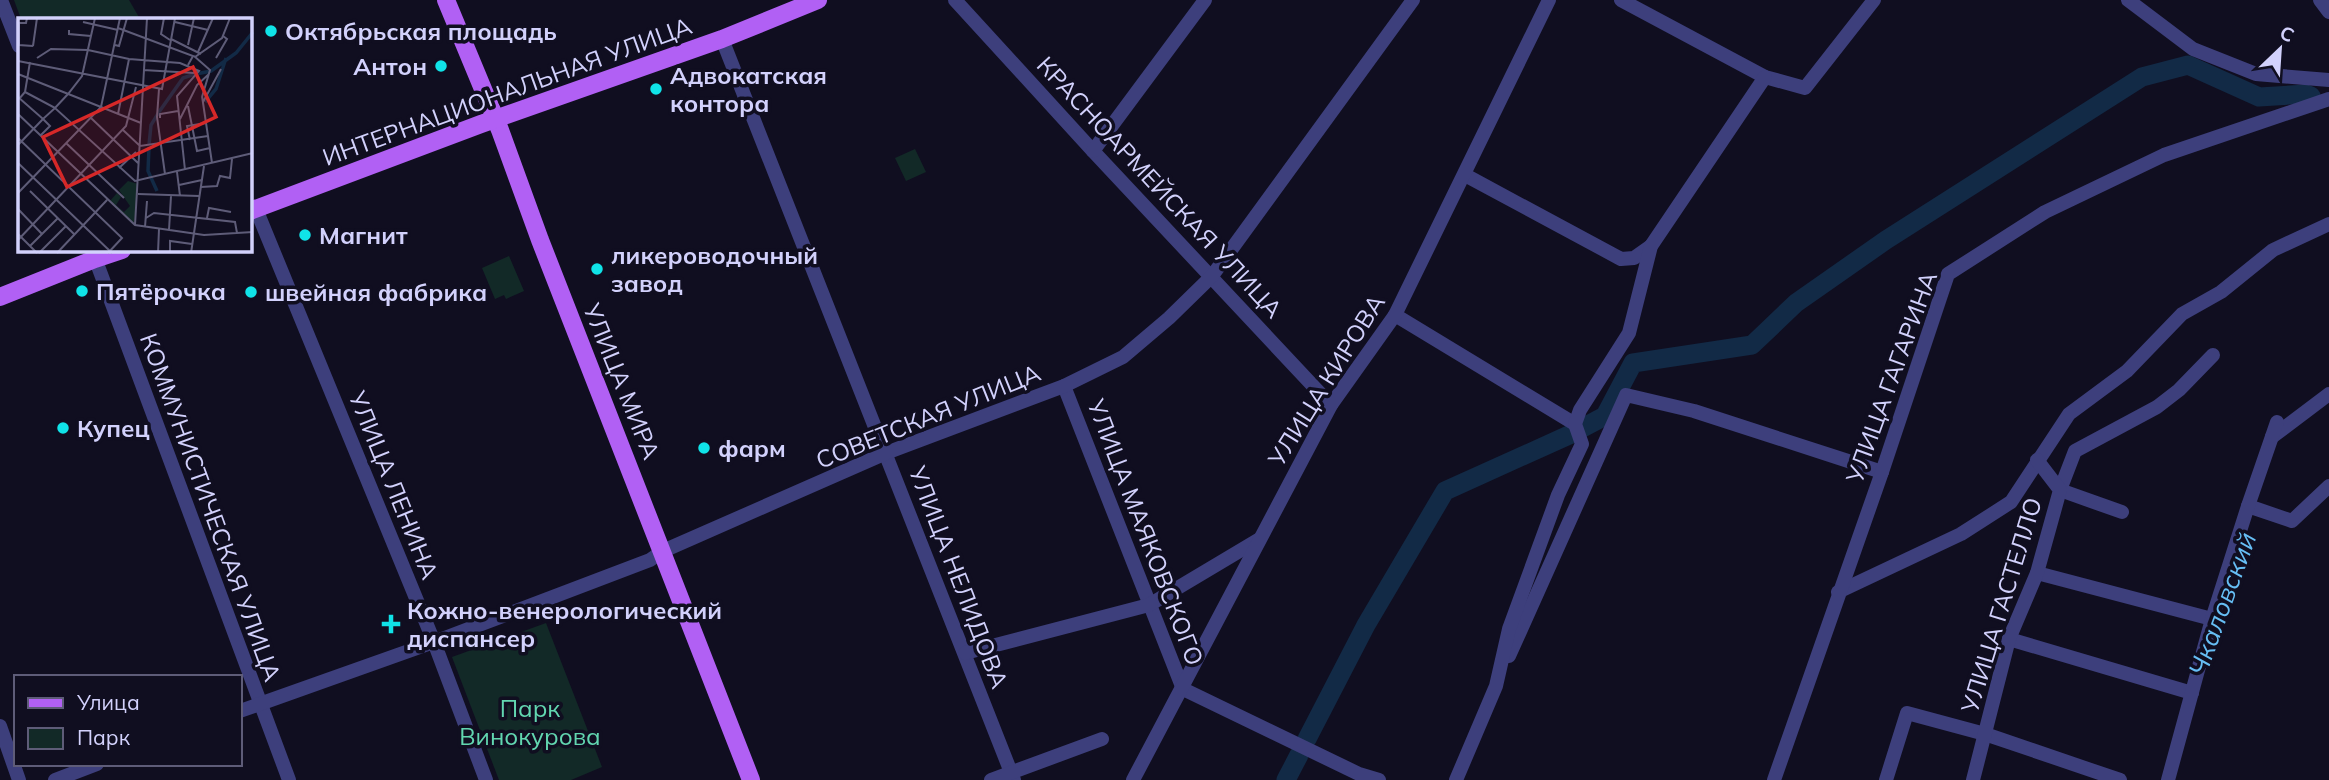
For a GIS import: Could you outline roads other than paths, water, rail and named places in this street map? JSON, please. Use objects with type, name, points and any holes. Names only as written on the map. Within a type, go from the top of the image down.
[{"type":"main road","name":"УЛИЦА МИРА","points":[[446,0],[496,119],[540,240],[751,780]]},
{"type":"main road","name":"ИНТЕРНАЦИОНАЛЬНАЯ УЛИЦА","points":[[253,210],[496,119],[722,39],[818,0]]},
{"type":"main road","points":[[0,297],[93,255],[110,252]]},
{"type":"street","points":[[1,0],[18,43]]},
{"type":"street","name":"КРАСНОАРМЕЙСКАЯ УЛИЦА","points":[[955,0],[1331,405]]},
{"type":"street","points":[[1093,151],[1205,0]]},
{"type":"street","name":"СОВЕТСКАЯ УЛИЦА","points":[[242,710],[434,642],[650,560],[663,551],[886,453],[1064,386],[1123,357],[1169,318],[1212,276],[1413,0]]},
{"type":"street","name":"УЛИЦА КИРОВА","points":[[1133,780],[1331,405],[1395,315],[1549,0]]},
{"type":"street","points":[[1621,0],[1765,77],[1805,88],[1874,0]]},
{"type":"street","points":[[2128,0],[2193,49],[2218,59],[2256,74],[2329,80]]},
{"type":"street","points":[[2320,0],[2329,12]]},
{"type":"street","name":"УЛИЦА НЕЛИДОВА","points":[[722,39],[1013,777]]},
{"type":"street","points":[[1496,686],[1508,629],[1558,495],[1582,444],[1575,424],[1580,410],[1629,333],[1651,246],[1765,77]]},
{"type":"street","name":"УЛИЦА ГАГАРИНА","points":[[1774,780],[1948,274],[2045,212],[2164,155],[2329,99]]},
{"type":"street","points":[[1465,175],[1621,259],[1634,258],[1651,246]]},
{"type":"street","name":"УЛИЦА ЛЕНИНА","points":[[253,210],[434,642],[486,780]]},
{"type":"street","points":[[1838,592],[1961,534],[2011,502],[2069,414],[2127,371],[2182,314],[2221,292],[2273,250],[2329,224]]},
{"type":"street","name":"КОММУНИСТИЧЕСКАЯ УЛИЦА","points":[[93,255],[289,780]]},
{"type":"street","points":[[1395,315],[1575,424]]},
{"type":"street","name":"УЛИЦА ГАСТЕЛЛО","points":[[1973,780],[2009,639],[2037,573],[2060,490],[2075,451],[2157,407],[2179,390],[2213,355]]},
{"type":"street","name":"УЛИЦА МАЯКОВСКОГО","points":[[1064,386],[1183,689],[1359,774],[1379,780]]},
{"type":"street","points":[[2271,437],[2329,394]]},
{"type":"street","points":[[1457,780],[1626,395],[1695,411],[1882,472]]},
{"type":"street","points":[[2168,780],[2213,619],[2277,422]]},
{"type":"street","name":"УЛИЦА ГАСТЕЛЛО","points":[[2037,460],[2060,490],[2122,512]]},
{"type":"street","points":[[2248,506],[2292,521],[2329,486]]},
{"type":"street","points":[[965,653],[1149,605],[1259,540]]},
{"type":"street","points":[[2037,573],[2213,619]]},
{"type":"street","points":[[2009,639],[2192,693]]},
{"type":"street","name":"УЛИЦА ГАСТЕЛЛО","points":[[1885,780],[1907,713],[1985,734]]},
{"type":"street","points":[[0,726],[14,766]]},
{"type":"street","points":[[1985,734],[2120,780]]},
{"type":"street","points":[[991,780],[1013,777],[1102,739]]},
{"type":"street","points":[[55,780],[92,766]]},
{"type":"waterway","points":[[1307,739],[1366,625],[1445,491],[1605,416],[1633,363],[1752,345],[1796,303],[1886,240],[2142,77],[2188,65],[2259,97],[2311,96]]},
{"type":"waterway","points":[[1286,780],[1299,755]]},
{"type":"place","name":"Октябрьская площадь","points":[[271,31]]},
{"type":"place","name":"Антон","points":[[441,66]]},
{"type":"place","name":"Адвокатская контора","points":[[656,89]]},
{"type":"place","name":"Магнит","points":[[305,235]]},
{"type":"place","name":"ликероводочный завод","points":[[597,269]]},
{"type":"place","name":"Пятёрочка","points":[[82,291]]},
{"type":"place","name":"швейная фабрика","points":[[251,292]]},
{"type":"place","name":"Купец","points":[[63,428]]},
{"type":"place","name":"фарм","points":[[704,448]]},
{"type":"place","name":"Кожно-венерологический диспансер","points":[[391,624]]},
{"type":"water label","name":"Чкаловский","points":[[2222,604]]},
{"type":"park label","name":"Парк Винокурова","points":[[530,722]]}]
